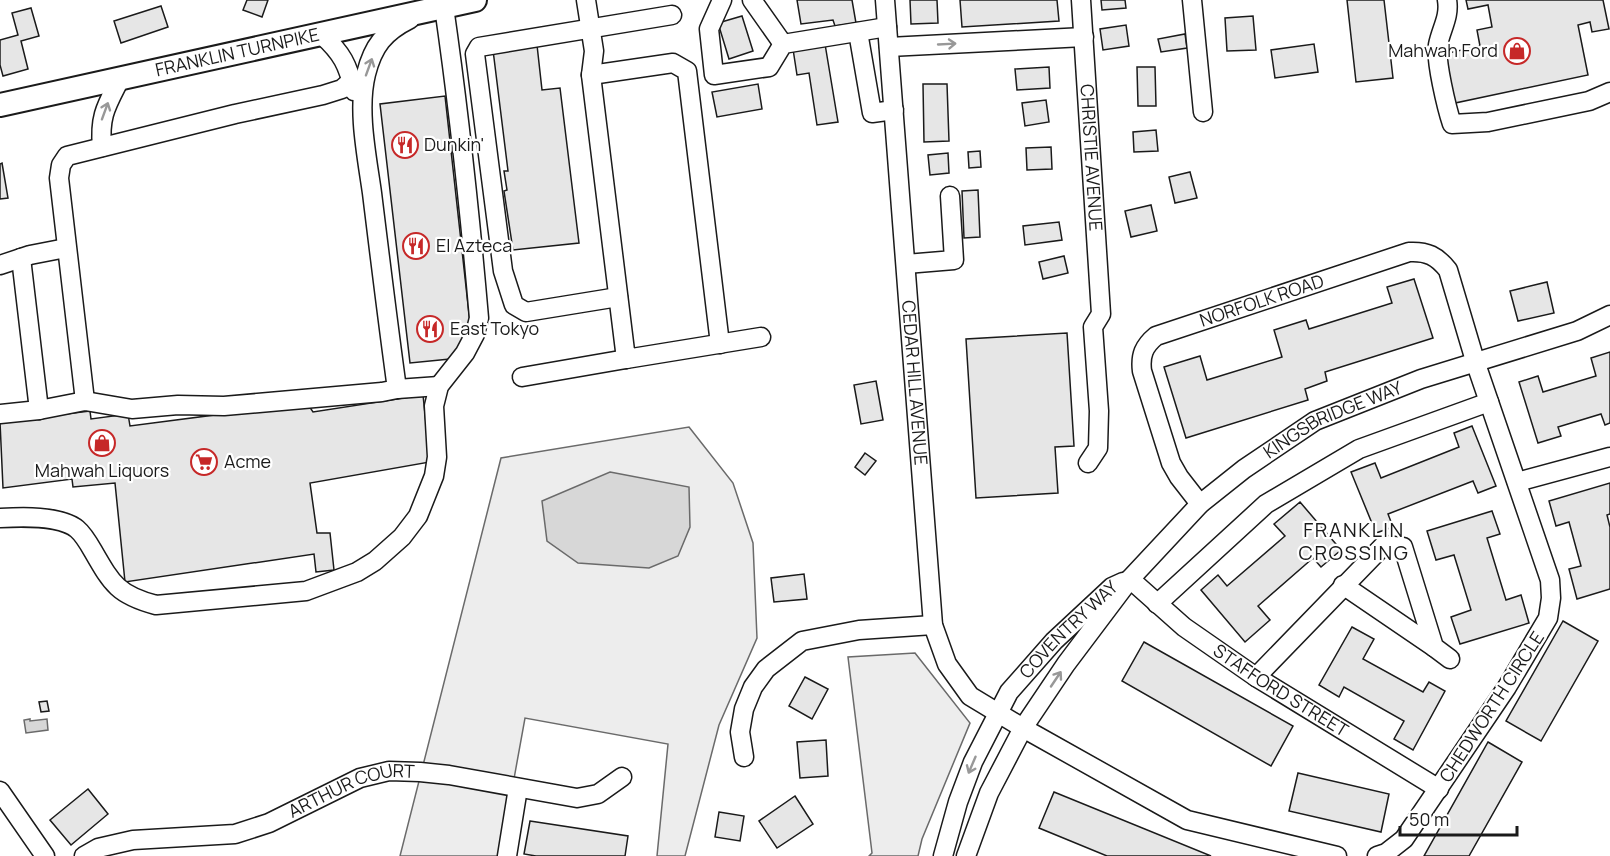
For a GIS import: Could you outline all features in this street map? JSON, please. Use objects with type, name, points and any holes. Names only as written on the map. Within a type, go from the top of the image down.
[{"type":"main road","name":"FRANKLIN TURNPIKE","points":[[0,105],[475,0]]},
{"type":"street","points":[[586,0],[594,51],[591,75],[626,358]]},
{"type":"street","points":[[722,0],[709,29],[714,75],[769,67],[783,44],[887,27]]},
{"type":"street","points":[[752,0],[783,44]]},
{"type":"street","name":"CEDAR HILL AVENUE","points":[[885,0],[933,625],[947,664],[970,696],[1023,728]]},
{"type":"street","name":"CHRISTIE AVENUE","points":[[1081,0],[1101,314],[1093,327],[1099,411],[1098,448],[1088,463]]},
{"type":"street","points":[[1192,0],[1203,112]]},
{"type":"street","points":[[1447,0],[1449,11],[1437,48],[1446,106],[1452,124],[1488,123],[1589,102],[1610,92]]},
{"type":"street","points":[[0,518],[28,516],[76,528],[90,545],[115,587],[135,600],[156,605],[306,591],[357,572],[375,561],[402,537],[418,516],[429,490],[437,456],[434,406],[440,386],[465,353],[475,334],[479,318],[471,219],[453,63],[437,8],[392,28],[377,44],[366,74],[363,101],[366,145],[397,389]]},
{"type":"street","points":[[618,297],[526,312],[514,305],[503,271],[475,54],[479,47],[672,15]]},
{"type":"street","points":[[858,32],[872,112],[894,110]]},
{"type":"street","points":[[322,35],[338,49],[349,70],[366,145]]},
{"type":"street","points":[[889,47],[1084,37]]},
{"type":"street","points":[[591,75],[672,63],[687,71],[720,344]]},
{"type":"street","points":[[102,147],[100,130],[102,115],[121,77]]},
{"type":"street","points":[[85,401],[59,177],[61,165],[67,156],[329,93],[342,89],[351,81]]},
{"type":"street","points":[[906,264],[954,260],[950,196]]},
{"type":"street","points":[[0,265],[66,248]]},
{"type":"street","name":"NORFOLK ROAD","points":[[1200,504],[1171,463],[1142,371],[1143,351],[1156,336],[1409,252],[1420,251],[1432,255],[1448,270],[1476,364]]},
{"type":"street","points":[[21,258],[39,410]]},
{"type":"street","name":"KINGSBRIDGE WAY","points":[[1130,579],[1200,504],[1244,469],[1315,422],[1421,380],[1577,331],[1610,315]]},
{"type":"street","name":"KINGSBRIDGE WAY","points":[[1577,331],[1610,327]]},
{"type":"street","points":[[522,377],[761,337]]},
{"type":"street","name":"CHEDWORTH CIRCLE","points":[[1377,856],[1386,853],[1404,839],[1507,687],[1548,618],[1551,598],[1550,580],[1476,364]]},
{"type":"street","points":[[0,414],[39,410],[85,401],[132,409],[178,405],[224,406],[440,386]]},
{"type":"street","points":[[1157,604],[1266,504],[1359,449],[1489,402]]},
{"type":"street","points":[[1517,482],[1610,457]]},
{"type":"street","points":[[1256,677],[1384,545],[1403,547],[1434,648]]},
{"type":"street","name":"STAFFORD STREET","points":[[1130,579],[1184,627],[1256,677],[1439,789]]},
{"type":"street","name":"COVENTRY WAY","points":[[943,856],[958,802],[973,762],[1009,692],[1053,641],[1112,587],[1130,579]]},
{"type":"street","name":"COVENTRY WAY","points":[[1023,728],[1066,664],[1130,579]]},
{"type":"street","points":[[1343,585],[1450,659]]},
{"type":"street","points":[[744,757],[740,732],[744,709],[753,687],[766,669],[802,641],[859,630],[933,625]]},
{"type":"street","points":[[966,856],[989,793],[1023,728],[1187,820],[1337,856]]},
{"type":"street","name":"ARTHUR COURT","points":[[84,856],[98,848],[133,840],[235,834],[269,823],[360,778],[389,771],[449,775],[577,798],[598,794],[622,777]]},
{"type":"street","points":[[507,856],[518,788]]},
{"type":"street","points":[[0,791],[45,856]]},
{"type":"shaded area","points":[[689,427],[733,483],[753,543],[757,638],[719,725],[685,856],[657,856],[668,744],[525,718],[500,856],[400,856],[501,458]]},
{"type":"shaded area","points":[[610,472],[689,487],[690,527],[678,556],[649,568],[578,563],[547,541],[542,501]]},
{"type":"shaded area","points":[[915,653],[970,723],[922,839],[918,856],[869,856],[872,853],[848,657]]},
{"type":"shaded area","points":[[30,719],[30,721],[47,719],[48,730],[26,733],[24,720]]},
{"type":"building","points":[[247,0],[268,0],[262,17],[243,10]]},
{"type":"building","points":[[797,0],[852,0],[856,23],[835,26],[833,20],[801,24]]},
{"type":"building","points":[[910,0],[937,0],[938,23],[911,24]]},
{"type":"building","points":[[960,0],[1057,0],[1059,21],[962,27]]},
{"type":"building","points":[[1101,0],[1125,0],[1126,8],[1102,10]]},
{"type":"building","points":[[1347,0],[1384,0],[1393,78],[1356,82]]},
{"type":"building","points":[[1466,0],[1603,0],[1609,29],[1592,32],[1590,22],[1578,25],[1588,75],[1455,103],[1444,54],[1480,46],[1477,30],[1492,27],[1488,5],[1468,9]]},
{"type":"building","points":[[161,6],[168,27],[121,43],[114,21]]},
{"type":"building","points":[[31,8],[39,36],[21,41],[28,69],[3,76],[0,65],[0,40],[18,35],[12,13]]},
{"type":"building","points":[[742,16],[753,51],[729,59],[718,23]]},
{"type":"building","points":[[1253,16],[1256,50],[1227,51],[1225,18]]},
{"type":"building","points":[[1126,25],[1129,46],[1103,50],[1100,29]]},
{"type":"building","points":[[1185,34],[1187,48],[1161,52],[1158,39]]},
{"type":"building","points":[[825,44],[838,122],[817,125],[809,73],[797,75],[793,49]]},
{"type":"building","points":[[1314,44],[1318,72],[1275,78],[1271,50]]},
{"type":"building","points":[[537,45],[542,90],[560,88],[579,243],[513,250],[504,191],[507,190],[504,171],[508,171],[493,50]]},
{"type":"building","points":[[1049,67],[1050,88],[1017,90],[1015,69]]},
{"type":"building","points":[[1137,67],[1155,67],[1156,106],[1138,106]]},
{"type":"building","points":[[758,84],[762,109],[717,117],[712,92]]},
{"type":"building","points":[[923,84],[947,84],[949,141],[924,142]]},
{"type":"building","points":[[445,96],[471,332],[450,359],[410,363],[380,104]]},
{"type":"building","points":[[1046,100],[1049,122],[1025,126],[1022,103]]},
{"type":"building","points":[[1156,130],[1158,151],[1134,152],[1133,132]]},
{"type":"building","points":[[1051,147],[1052,169],[1027,170],[1026,148]]},
{"type":"building","points":[[980,151],[981,167],[969,168],[968,152]]},
{"type":"building","points":[[948,153],[949,173],[930,175],[928,155]]},
{"type":"building","points":[[2,163],[8,198],[0,199],[0,164]]},
{"type":"building","points":[[1190,172],[1197,198],[1175,203],[1169,177]]},
{"type":"building","points":[[978,190],[980,237],[964,238],[962,191]]},
{"type":"building","points":[[1151,205],[1157,231],[1131,237],[1125,211]]},
{"type":"building","points":[[1059,222],[1062,240],[1025,245],[1023,226]]},
{"type":"building","points":[[1064,256],[1068,273],[1043,279],[1039,262]]},
{"type":"building","points":[[1414,279],[1433,338],[1325,372],[1327,381],[1305,389],[1308,400],[1186,438],[1164,367],[1200,356],[1207,380],[1282,357],[1274,330],[1306,320],[1309,329],[1392,303],[1387,287]]},
{"type":"building","points":[[1547,282],[1554,313],[1518,321],[1510,291]]},
{"type":"building","points":[[1067,333],[1074,446],[1055,447],[1058,493],[976,498],[966,339]]},
{"type":"building","points":[[1610,352],[1610,423],[1605,425],[1601,414],[1558,427],[1561,436],[1538,443],[1519,382],[1538,376],[1543,392],[1596,376],[1591,358]]},
{"type":"building","points":[[876,381],[883,420],[861,424],[854,385]]},
{"type":"building","points":[[423,395],[430,462],[310,483],[317,533],[330,533],[334,570],[316,572],[314,554],[125,582],[115,483],[73,487],[72,479],[3,488],[0,422],[90,411],[91,419],[128,414],[130,426],[307,403],[313,412]]},
{"type":"building","points":[[1472,426],[1496,486],[1478,493],[1473,481],[1388,514],[1393,527],[1376,533],[1351,472],[1375,463],[1381,478],[1459,447],[1454,433]]},
{"type":"building","points":[[865,453],[876,461],[865,475],[855,467]]},
{"type":"building","points":[[1610,483],[1610,514],[1607,515],[1610,527],[1610,589],[1577,599],[1569,569],[1581,566],[1569,522],[1556,526],[1549,501]]},
{"type":"building","points":[[1300,502],[1341,550],[1321,567],[1313,558],[1258,606],[1270,620],[1245,642],[1201,590],[1218,575],[1227,586],[1285,536],[1274,524]]},
{"type":"building","points":[[1492,511],[1500,534],[1487,538],[1506,600],[1521,595],[1529,623],[1460,644],[1451,617],[1471,610],[1454,555],[1436,560],[1427,531]]},
{"type":"building","points":[[804,574],[807,599],[774,602],[771,578]]},
{"type":"building","points":[[1563,621],[1598,641],[1541,741],[1506,721]]},
{"type":"building","points":[[1352,627],[1374,639],[1363,659],[1423,692],[1429,682],[1445,691],[1413,750],[1394,739],[1404,721],[1344,687],[1339,697],[1319,685]]},
{"type":"building","points":[[1144,642],[1293,726],[1271,766],[1122,681]]},
{"type":"building","points":[[805,677],[828,689],[812,719],[789,706]]},
{"type":"building","points":[[47,701],[49,711],[41,712],[39,702]]},
{"type":"building","points":[[826,740],[828,776],[800,778],[797,742]]},
{"type":"building","points":[[1488,742],[1522,762],[1469,856],[1424,856]]},
{"type":"building","points":[[1298,773],[1389,794],[1381,832],[1289,811]]},
{"type":"building","points":[[88,789],[108,814],[71,845],[50,820]]},
{"type":"building","points":[[1054,792],[1211,856],[1107,856],[1039,828]]},
{"type":"building","points":[[795,796],[813,824],[777,848],[759,821]]},
{"type":"building","points":[[719,812],[744,816],[740,841],[715,837]]},
{"type":"building","points":[[530,821],[628,836],[625,856],[524,854]]},
{"type":"place","name":"Mahwah Ford","points":[[1517,51]]},
{"type":"place","name":"Dunkin'","points":[[405,145]]},
{"type":"place","name":"El Azteca","points":[[416,246]]},
{"type":"place","name":"East Tokyo","points":[[430,329]]},
{"type":"place","name":"Mahwah Liquors","points":[[102,443]]},
{"type":"place","name":"Acme","points":[[204,462]]},
{"type":"district","name":"FRANKLIN CROSSING","points":[[1354,542]]}]
